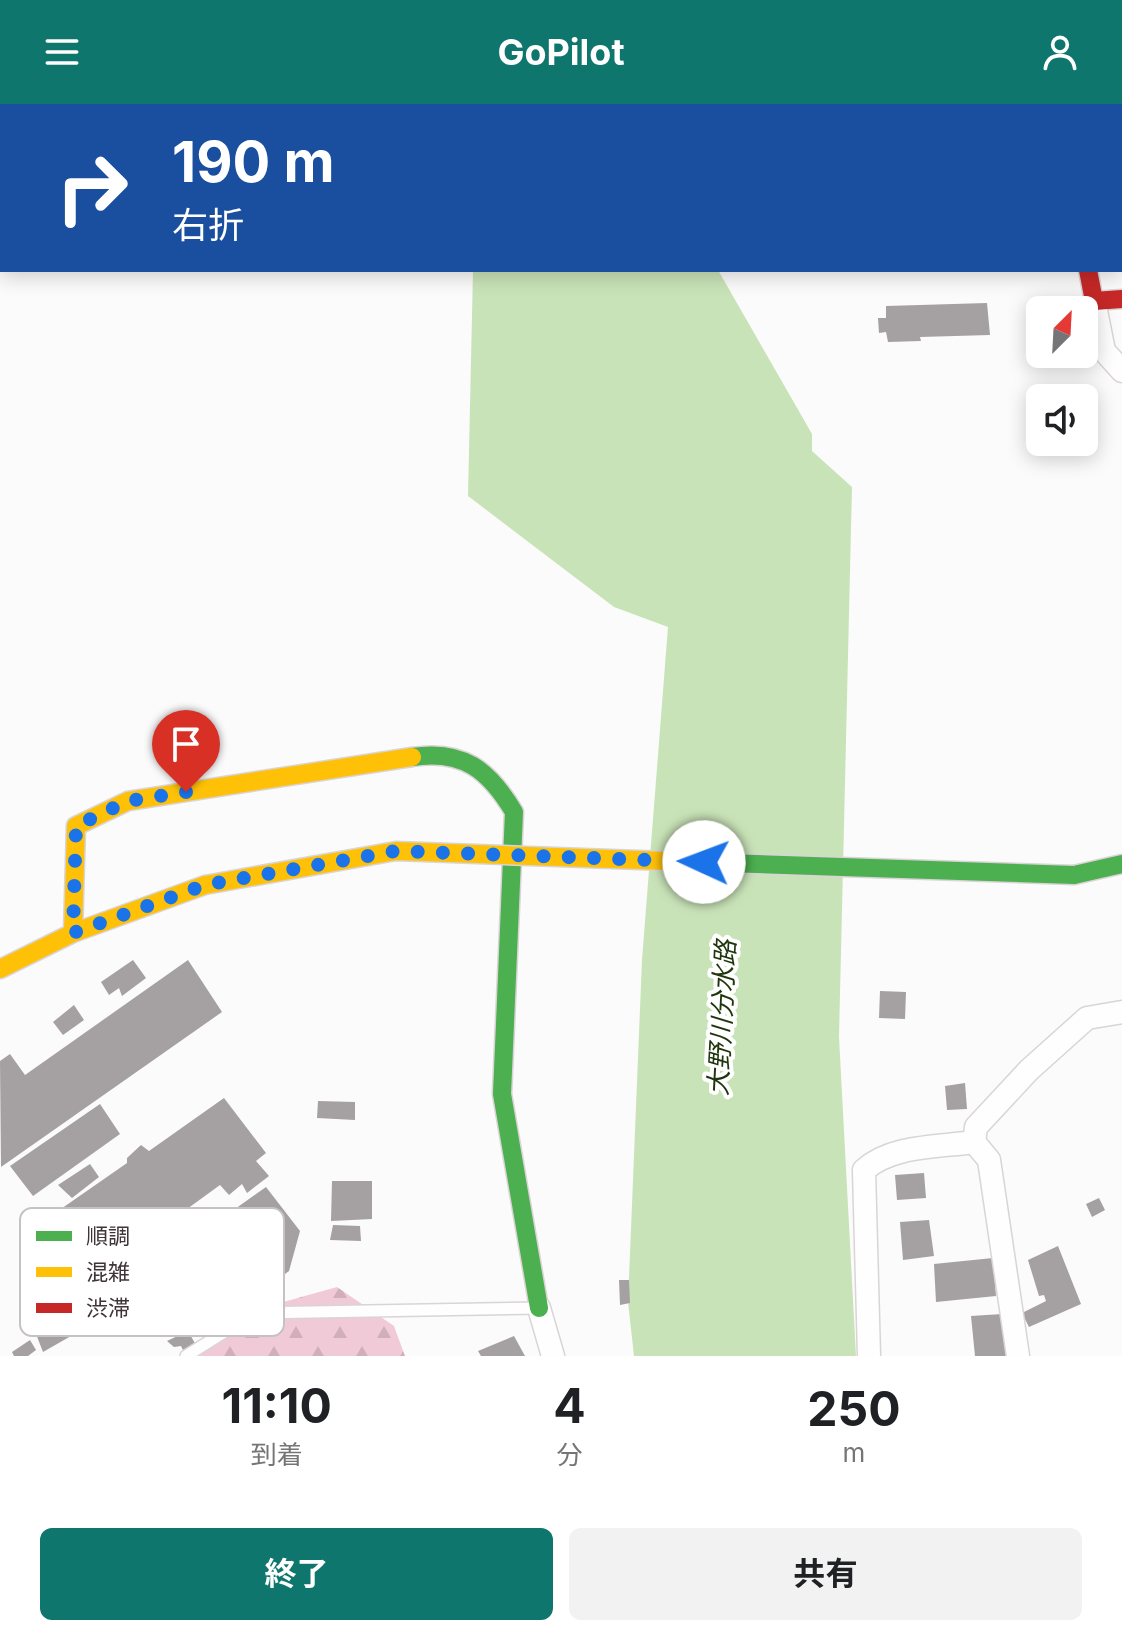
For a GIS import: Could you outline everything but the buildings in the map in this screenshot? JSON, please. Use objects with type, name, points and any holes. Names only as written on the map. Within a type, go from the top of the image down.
[{"type":"street","points":[[1088,272],[1093,296]]},
{"type":"street","points":[[1098,301],[1122,299]]},
{"type":"street","points":[[1098,321],[1104,351],[1122,371]]},
{"type":"street","points":[[73,933],[76,826],[128,801],[420,756],[459,757],[495,778],[514,812],[502,1094],[539,1308],[553,1356]]},
{"type":"street","points":[[0,969],[73,933],[205,885],[396,851],[1074,875],[1122,864]]},
{"type":"street","points":[[1018,1356],[989,1160],[974,1142],[976,1127],[1029,1070],[1087,1018],[1122,1012]]},
{"type":"street","points":[[869,1356],[864,1170],[874,1161],[901,1152],[974,1142]]},
{"type":"lane","points":[[284,1312],[539,1308]]},
{"type":"lane","points":[[186,1356],[218,1336]]},
{"type":"green space","points":[[337,1287],[394,1326],[405,1356],[199,1356],[220,1336],[284,1336],[284,1302]]},
{"type":"water","name":"大野川分水路","points":[[473,272],[719,272],[812,434],[812,451],[852,487],[839,1037],[856,1356],[634,1356],[628,1302],[642,960],[668,627],[614,607],[468,496]]},
{"type":"traffic: fast","points":[[412,757],[446,756],[473,766],[495,785],[514,812],[502,1094],[539,1308]]},
{"type":"traffic: fast","points":[[667,861],[1074,875]]},
{"type":"traffic: fast","points":[[1074,875],[1122,864]]},
{"type":"traffic: slow","points":[[73,933],[76,826],[128,801],[412,757]]},
{"type":"traffic: slow","points":[[205,885],[396,851],[667,861]]},
{"type":"traffic: slow","points":[[0,969],[73,933],[205,885]]},
{"type":"traffic: jam","points":[[1088,272],[1094,301],[1122,299]]},
{"type":"route","points":[[186,792],[128,801],[76,826],[73,933],[205,885],[396,851],[704,862]]}]
